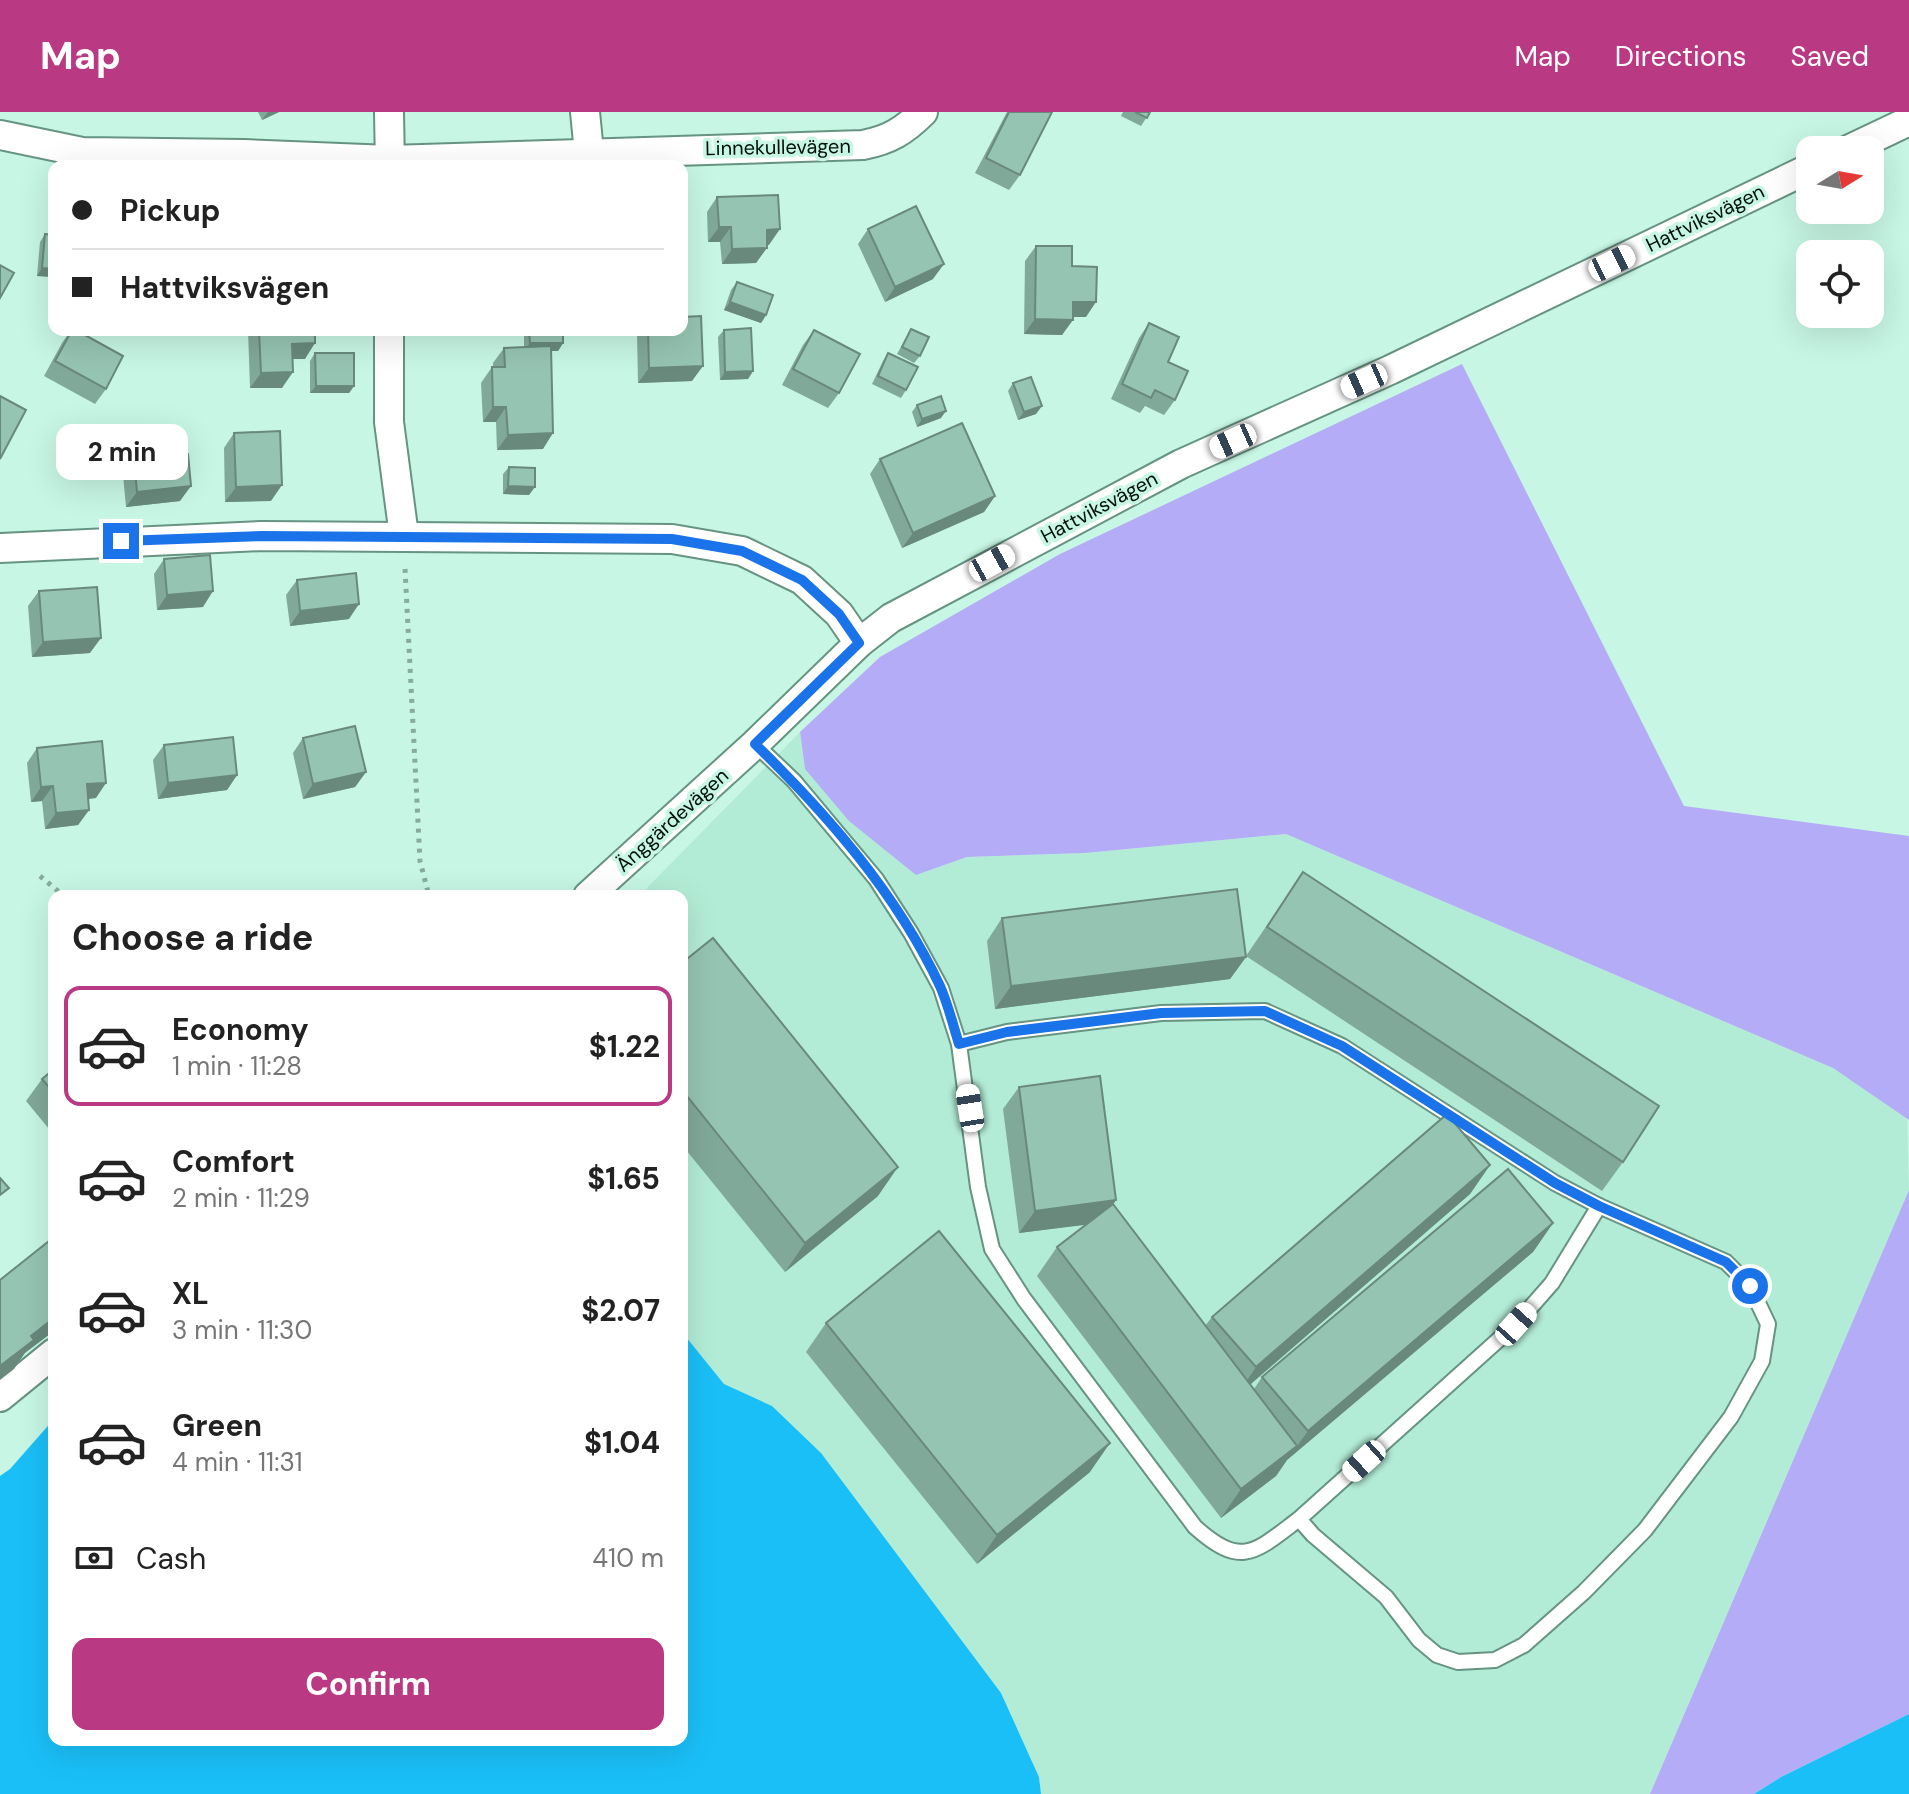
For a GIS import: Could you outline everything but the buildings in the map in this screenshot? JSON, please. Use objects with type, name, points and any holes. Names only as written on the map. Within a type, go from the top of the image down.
[{"type":"street","points":[[389,112],[390,160]]},
{"type":"street","points":[[585,112],[589,152]]},
{"type":"street","name":"Linnekullevägen","points":[[444,160],[589,152],[863,145],[887,140],[908,127],[923,112]]},
{"type":"street","points":[[1877,136],[1909,121]]},
{"type":"street","name":"Linnekullevägen","points":[[0,135],[82,152],[244,154],[341,160]]},
{"type":"street","name":"Hattviksvägen","points":[[859,643],[891,618],[1168,471],[1390,370],[1796,175]]},
{"type":"street","points":[[389,336],[389,422],[404,536]]},
{"type":"street","points":[[0,548],[262,536],[672,539],[742,551],[802,580],[839,614],[859,643]]},
{"type":"street","name":"Änggärdevägen","points":[[595,890],[755,744],[859,643]]},
{"type":"street","points":[[0,1397],[48,1358]]},
{"type":"lane","points":[[755,744],[794,781],[876,879],[911,933],[941,988],[959,1044],[978,1187],[992,1249],[1024,1299],[1195,1527],[1217,1547],[1244,1552],[1260,1548],[1299,1519],[1516,1324],[1552,1283],[1599,1206]]},
{"type":"lane","points":[[959,1044],[1007,1032],[1161,1013],[1265,1011],[1342,1046],[1555,1183],[1599,1206],[1726,1262],[1750,1286],[1768,1324],[1762,1361],[1731,1417],[1645,1530],[1584,1592],[1524,1645],[1495,1660],[1458,1662],[1437,1655],[1419,1640],[1386,1597],[1313,1535],[1299,1519]]},
{"type":"path","points":[[404,536],[420,861],[427,890]]},
{"type":"path","points":[[40,876],[57,890]]},
{"type":"shaded area","points":[[1462,364],[1684,806],[1909,836],[1909,1120],[1833,1068],[1286,834],[1085,853],[967,857],[916,875],[849,821],[805,769],[800,732],[880,657],[1060,554]]},
{"type":"shaded area","points":[[800,732],[805,769],[916,875],[967,857],[1085,853],[1286,834],[1833,1068],[1907,1117],[1909,1190],[1650,1794],[1041,1794],[1039,1777],[1001,1693],[772,1406],[724,1384],[688,1339],[688,890],[645,890]]},
{"type":"shaded area","points":[[1909,1190],[1909,1714],[1781,1777],[1754,1794],[1650,1794]]},
{"type":"water","points":[[688,1339],[724,1384],[772,1406],[821,1453],[1001,1693],[1039,1777],[1041,1794],[0,1794],[0,1476],[48,1426],[48,1746],[688,1746]]},
{"type":"water","points":[[1909,1714],[1909,1794],[1754,1794],[1781,1777]]},
{"type":"route","points":[[121,541],[262,536],[672,539],[742,551],[802,580],[839,614],[859,643],[755,744],[794,781],[876,879],[911,933],[941,988],[959,1044],[1007,1032],[1161,1013],[1265,1011],[1342,1046],[1555,1183],[1599,1206],[1726,1262],[1750,1286]]}]
